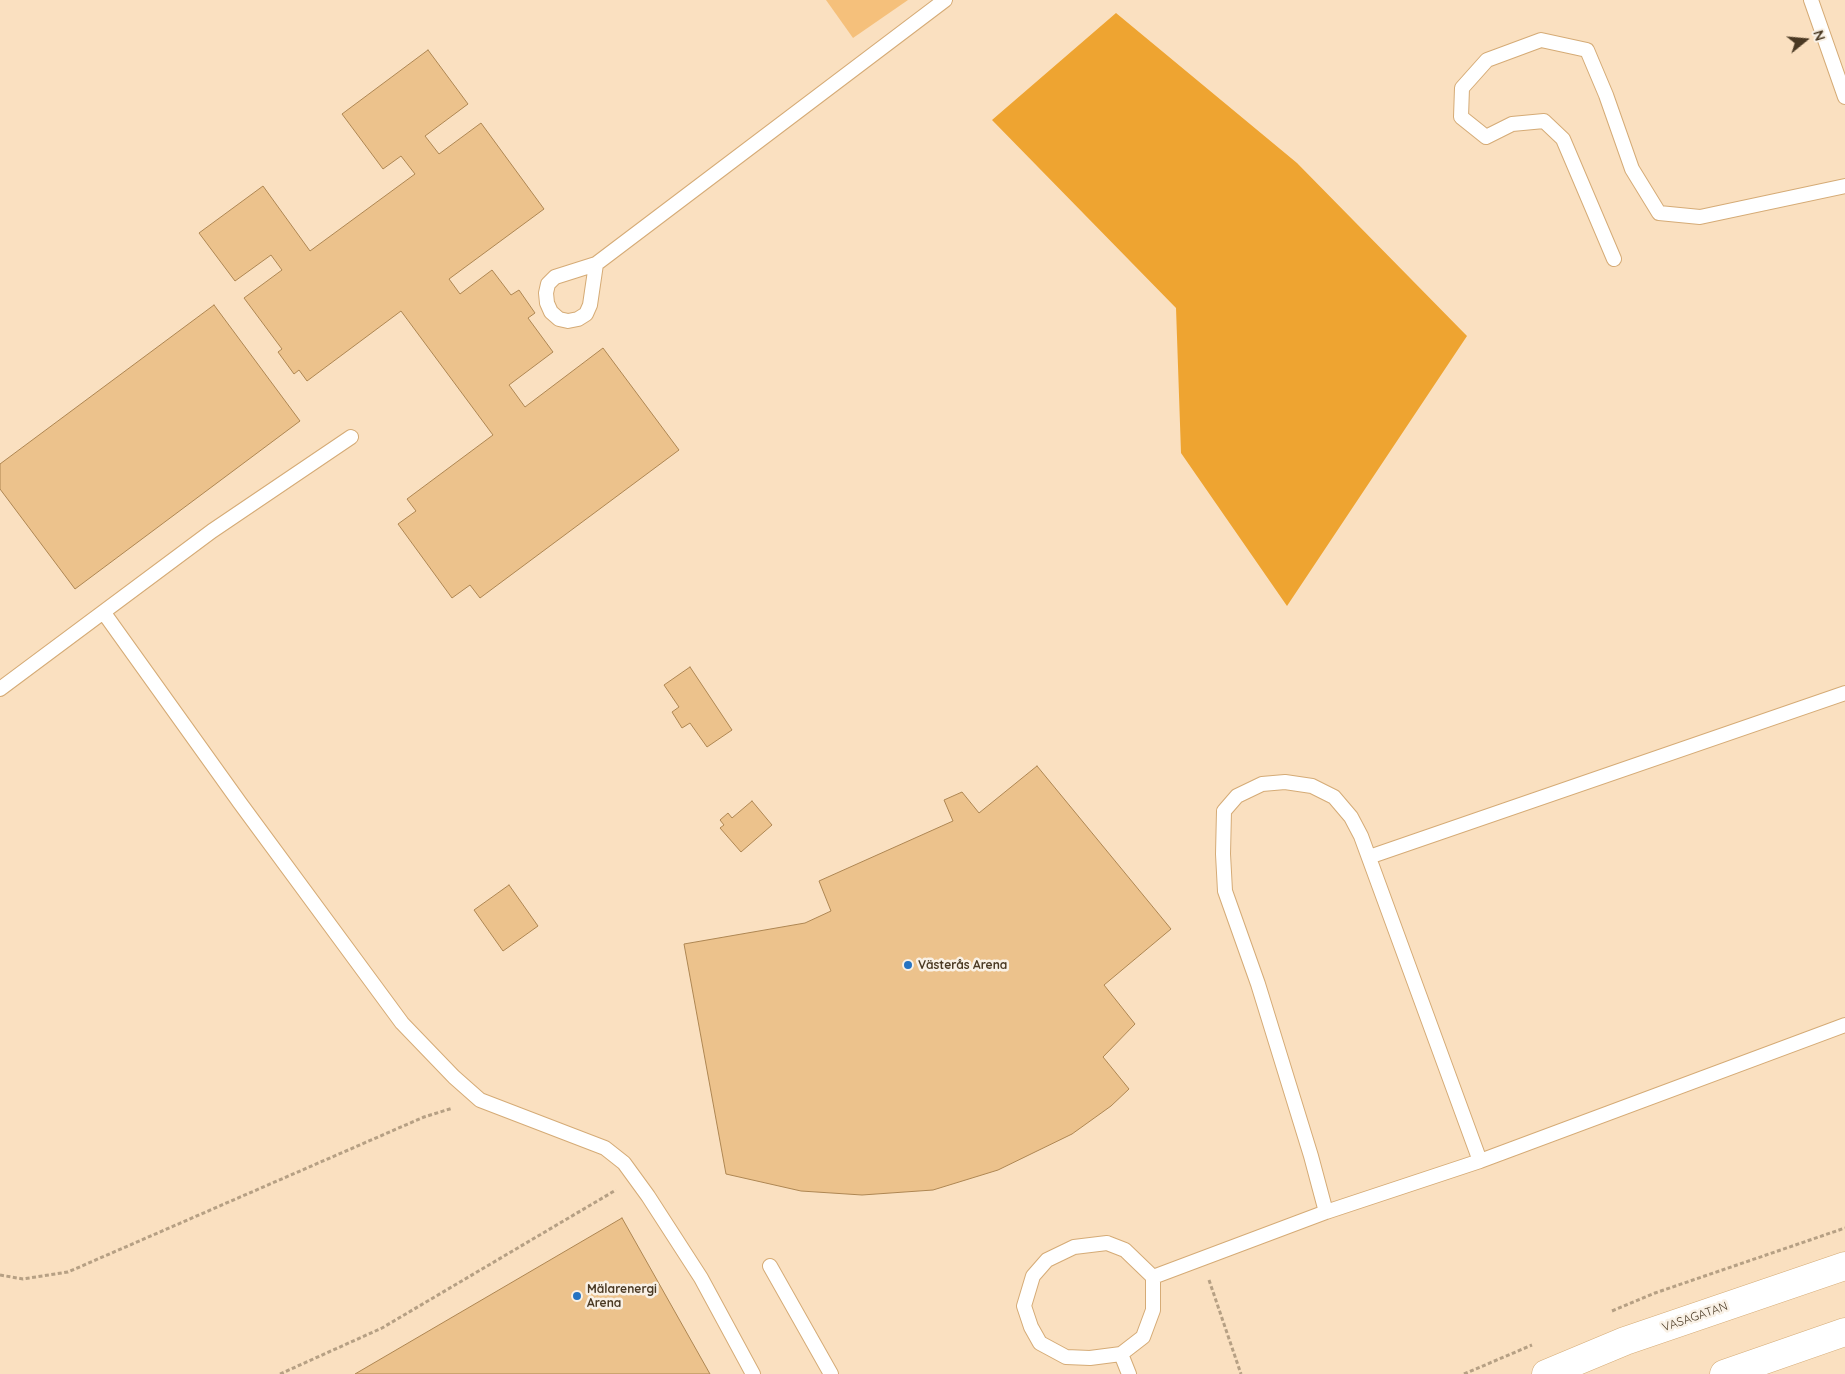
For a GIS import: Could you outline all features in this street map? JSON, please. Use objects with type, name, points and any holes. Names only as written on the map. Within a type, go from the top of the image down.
[{"type":"street","name":"VASAGATAN","points":[[1546,1374],[1625,1341],[1845,1266]]},
{"type":"street","points":[[1724,1374],[1845,1332]]},
{"type":"lane","points":[[596,264],[590,305],[586,314],[578,319],[568,321],[559,319],[551,312],[546,303],[548,284],[555,277],[596,264],[945,0]]},
{"type":"lane","points":[[1811,0],[1845,97]]},
{"type":"lane","points":[[1614,259],[1562,139],[1544,121],[1512,124],[1486,137],[1461,117],[1462,88],[1488,60],[1542,40],[1587,50],[1606,95],[1632,169],[1660,213],[1700,218],[1845,186]]},
{"type":"lane","points":[[0,689],[212,531],[351,437]]},
{"type":"lane","points":[[104,612],[234,795],[402,1023],[454,1077],[480,1100],[605,1148],[624,1163],[648,1196],[701,1278],[753,1374]]},
{"type":"lane","points":[[1369,857],[1845,693]]},
{"type":"lane","points":[[1326,1212],[1311,1156],[1258,984],[1225,891],[1223,854],[1224,811],[1236,796],[1262,784],[1285,782],[1312,786],[1334,797],[1351,817],[1369,857],[1480,1161]]},
{"type":"lane","points":[[1153,1276],[1326,1212],[1480,1161],[1845,1025]]},
{"type":"lane","points":[[1107,1243],[1125,1250],[1153,1276],[1153,1310],[1143,1337],[1121,1354],[1090,1358],[1066,1357],[1040,1344],[1031,1327],[1024,1306],[1033,1276],[1047,1260],[1074,1247],[1107,1243]]},
{"type":"lane","points":[[770,1266],[831,1374]]},
{"type":"lane","points":[[1121,1354],[1129,1374]]},
{"type":"path","points":[[0,1275],[23,1279],[68,1272],[424,1117],[480,1100]]},
{"type":"path","points":[[280,1374],[382,1328],[614,1192],[632,1174]]},
{"type":"path","points":[[1201,1258],[1241,1374]]},
{"type":"shaded area","points":[[826,0],[908,0],[853,38]]},
{"type":"shaded area","points":[[1116,13],[1297,163],[1467,336],[1287,606],[1181,453],[1176,308],[992,120]]},
{"type":"building","points":[[428,50],[468,104],[425,136],[439,154],[481,123],[544,209],[449,279],[460,294],[492,270],[511,295],[519,290],[535,313],[528,318],[553,352],[509,385],[525,407],[603,348],[679,450],[480,598],[470,585],[452,598],[398,524],[416,511],[407,499],[493,435],[401,311],[307,381],[299,370],[294,374],[278,352],[282,349],[244,298],[282,270],[271,255],[235,281],[199,233],[263,186],[310,251],[415,174],[401,156],[383,169],[342,114]]},
{"type":"building","points":[[214,305],[300,421],[75,589],[0,489],[0,464]]},
{"type":"building","points":[[690,667],[732,730],[707,747],[690,723],[682,728],[672,712],[679,707],[664,685]]},
{"type":"building","name":"Västerås Arena","points":[[1037,766],[1171,929],[1104,985],[1135,1024],[1103,1057],[1129,1089],[1111,1106],[1072,1134],[998,1170],[933,1190],[862,1195],[801,1191],[726,1174],[684,944],[805,923],[831,911],[819,881],[953,821],[944,800],[962,792],[979,813]]},
{"type":"building","points":[[752,801],[772,825],[741,852],[720,828],[724,825],[720,820],[728,813],[732,818]]},
{"type":"building","points":[[509,885],[538,926],[503,951],[474,910]]},
{"type":"building","name":"Mälarenergi Arena","points":[[622,1218],[710,1374],[355,1374]]},
{"type":"place","name":"Västerås Arena","points":[[908,965]]},
{"type":"place","name":"Mälarenergi Arena","points":[[577,1296]]}]
